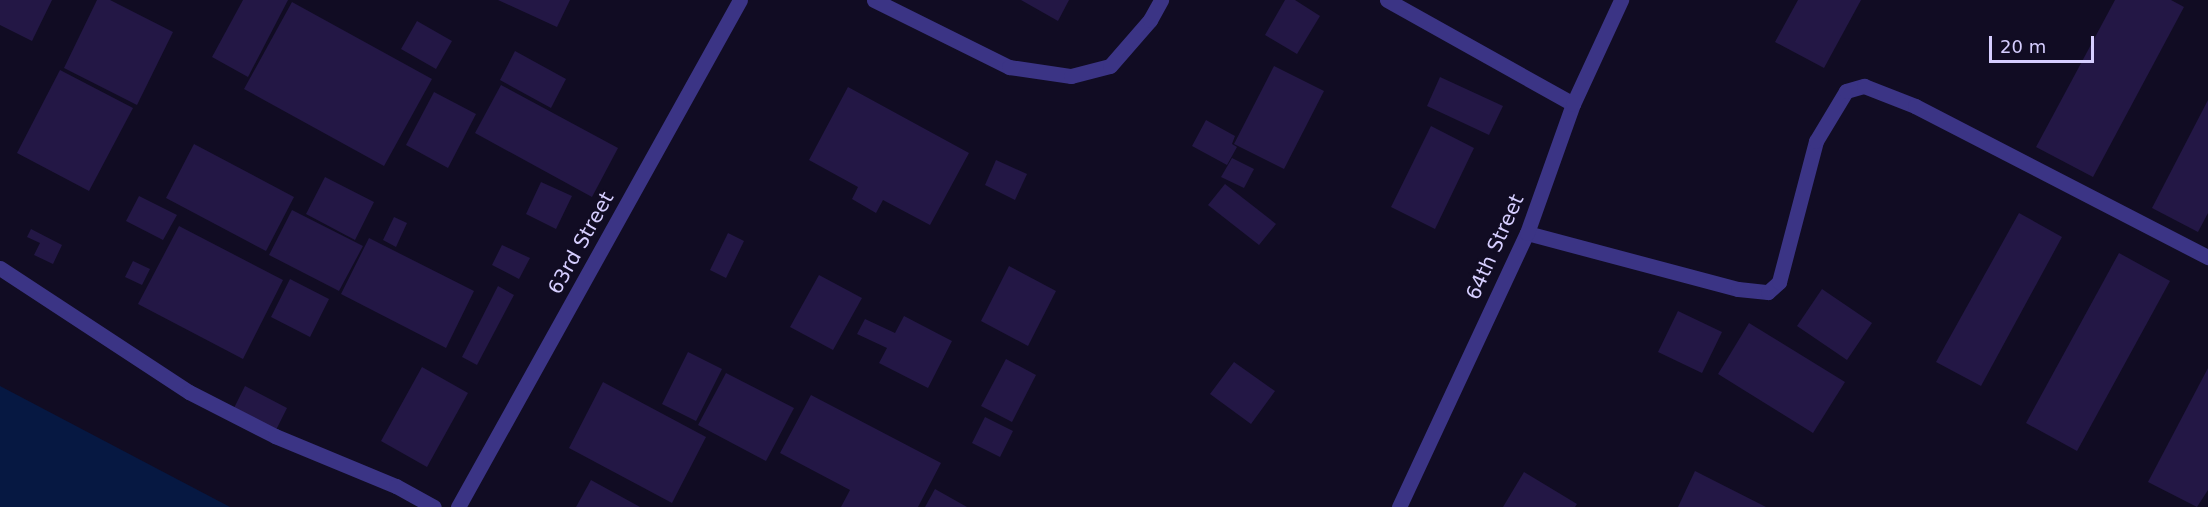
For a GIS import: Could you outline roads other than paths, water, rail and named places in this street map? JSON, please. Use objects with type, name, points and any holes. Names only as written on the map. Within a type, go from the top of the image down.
[{"type":"street","name":"63rd Street","points":[[458,507],[740,0]]},
{"type":"street","points":[[874,0],[1009,67],[1071,76],[1110,66],[1149,20],[1161,0]]},
{"type":"street","points":[[1387,0],[1572,104]]},
{"type":"street","name":"64th Street","points":[[1399,507],[1527,233],[1572,104],[1621,0]]},
{"type":"street","points":[[1527,233],[1738,289],[1768,292],[1779,282],[1816,141],[1845,91],[1864,86],[1916,106],[2208,257]]},
{"type":"street","points":[[0,268],[189,392],[275,436],[396,486],[434,507]]},
{"type":"water","points":[[0,386],[230,507],[0,507]]}]
